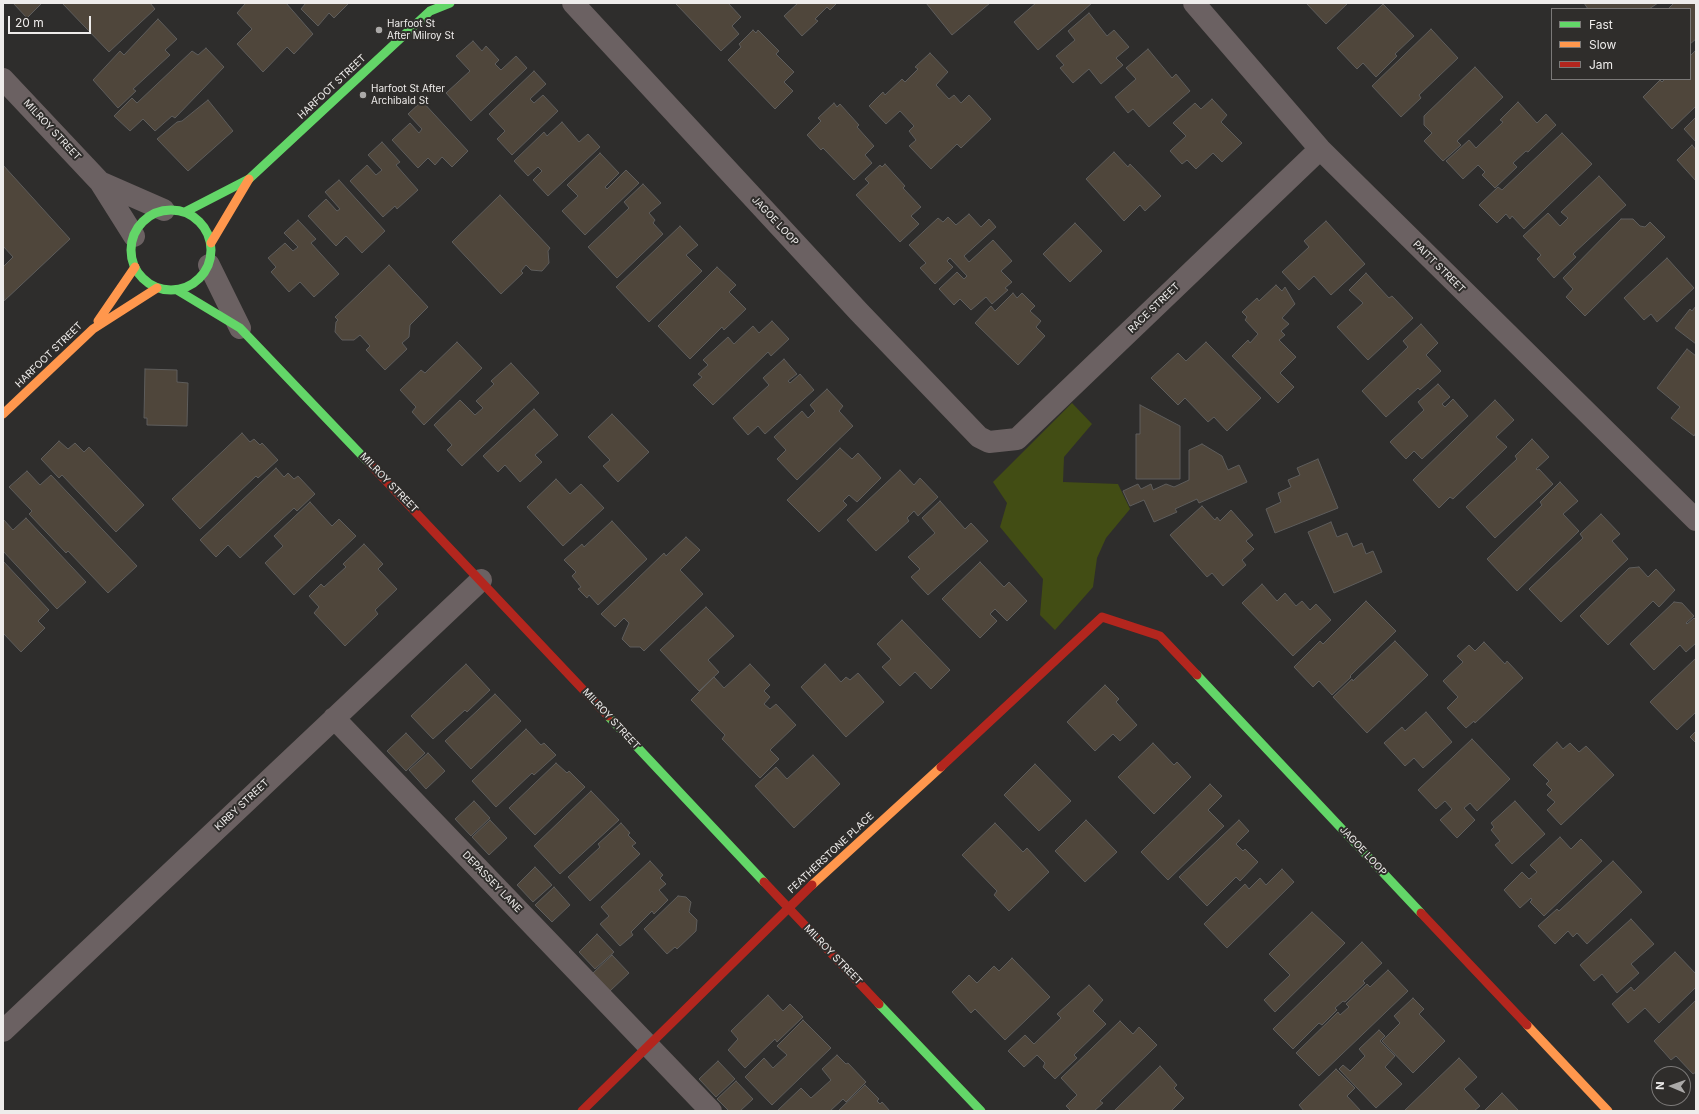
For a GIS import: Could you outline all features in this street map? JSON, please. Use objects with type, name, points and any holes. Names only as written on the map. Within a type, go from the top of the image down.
[{"type":"street","name":"HARFOOT STREET","points":[[175,211],[248,179],[432,7],[450,3]]},
{"type":"street","name":"JAGOE LOOP","points":[[573,3],[860,312],[978,436]]},
{"type":"street","name":"PAITT STREET","points":[[1194,3],[1320,149],[1693,512]]},
{"type":"street","name":"MILROY STREET","points":[[3,79],[100,182],[134,236]]},
{"type":"street","name":"RACE STREET","points":[[978,436],[989,442],[1017,439],[1320,149]]},
{"type":"street","name":"HARFOOT STREET","points":[[210,254],[248,179]]},
{"type":"street","name":"MILROY STREET","points":[[100,182],[175,211]]},
{"type":"street","points":[[175,211],[202,224],[208,234],[210,254],[204,274],[197,282],[178,290],[167,291],[157,288],[144,280],[134,267],[131,247],[134,236],[138,227],[145,220],[175,211]]},
{"type":"street","name":"MILROY STREET","points":[[210,254],[240,328]]},
{"type":"street","name":"HARFOOT STREET","points":[[93,329],[134,267]]},
{"type":"street","name":"HARFOOT STREET","points":[[3,414],[93,329],[157,288]]},
{"type":"street","name":"MILROY STREET","points":[[178,290],[240,328],[481,580],[788,908],[981,1111]]},
{"type":"street","name":"KIRBY STREET","points":[[3,1031],[481,580]]},
{"type":"street","name":"JAGOE LOOP","points":[[1102,617],[1160,636],[1608,1111]]},
{"type":"street","name":"FEATHERSTONE PLACE","points":[[582,1111],[788,908],[1102,617]]},
{"type":"street","name":"DEPASSEY LANE","points":[[334,718],[711,1111]]},
{"type":"green space","points":[[1072,403],[1092,424],[1064,457],[1063,482],[1118,484],[1130,509],[1106,538],[1097,558],[1093,587],[1055,630],[1040,615],[1043,579],[1000,527],[1007,503],[993,482]]},
{"type":"building","points":[[13,3],[42,3],[27,18]]},
{"type":"building","points":[[62,3],[150,3],[155,9],[109,52]]},
{"type":"building","points":[[246,3],[286,3],[313,34],[294,54],[287,47],[263,72],[237,44],[252,29],[237,13]]},
{"type":"building","points":[[306,3],[349,3],[334,18],[329,13],[318,26],[301,9]]},
{"type":"building","points":[[728,3],[741,17],[732,26],[739,34],[721,51],[676,4]]},
{"type":"building","points":[[798,3],[837,3],[830,10],[827,7],[815,19],[818,21],[802,36],[784,16]]},
{"type":"building","points":[[926,3],[990,3],[952,35]]},
{"type":"building","points":[[1036,3],[1092,3],[1038,50],[1014,22]]},
{"type":"building","points":[[1306,3],[1348,3],[1326,24]]},
{"type":"building","points":[[1584,3],[1658,3],[1650,8],[1587,8]]},
{"type":"building","points":[[1674,3],[1696,3],[1696,39],[1691,43],[1691,8],[1669,8]]},
{"type":"building","points":[[1383,4],[1414,36],[1395,54],[1397,56],[1376,77],[1363,63],[1357,69],[1337,48]]},
{"type":"building","points":[[1089,13],[1107,36],[1114,30],[1129,47],[1116,58],[1123,65],[1101,84],[1089,69],[1073,83],[1060,68],[1064,65],[1056,56],[1075,40],[1068,31]]},
{"type":"building","points":[[158,19],[177,39],[165,50],[170,55],[133,89],[136,91],[118,108],[93,80],[120,51],[124,55]]},
{"type":"building","points":[[1431,29],[1458,58],[1419,95],[1421,98],[1401,117],[1372,86]]},
{"type":"building","points":[[753,30],[756,33],[758,30],[779,51],[776,54],[794,72],[784,82],[793,91],[775,109],[728,60],[741,47],[739,44]]},
{"type":"building","points":[[473,41],[482,51],[486,46],[499,60],[495,64],[501,70],[516,56],[527,68],[471,121],[446,93],[470,71],[456,56]]},
{"type":"building","points":[[206,48],[224,67],[175,118],[172,116],[155,131],[143,119],[130,131],[114,116],[132,98],[137,103],[192,51],[198,55]]},
{"type":"building","points":[[1148,49],[1172,78],[1176,74],[1190,91],[1149,127],[1133,109],[1128,113],[1115,97],[1136,79],[1126,68]]},
{"type":"building","points":[[1696,50],[1696,106],[1672,129],[1643,97],[1660,80],[1662,82],[1664,80],[1691,80],[1691,55]]},
{"type":"building","points":[[930,53],[948,72],[936,85],[949,99],[954,95],[961,103],[969,95],[991,119],[961,148],[957,144],[931,169],[909,146],[916,140],[909,131],[914,126],[900,111],[886,124],[869,106],[883,92],[885,95],[902,79],[905,82],[918,69],[915,67]]},
{"type":"building","points":[[1475,67],[1503,97],[1457,141],[1461,145],[1443,161],[1424,141],[1432,133],[1424,125],[1424,116]]},
{"type":"building","points":[[534,71],[546,84],[530,99],[534,103],[543,95],[558,111],[512,155],[497,139],[505,131],[489,114]]},
{"type":"building","points":[[1212,99],[1227,115],[1221,122],[1242,143],[1222,162],[1213,153],[1196,169],[1187,160],[1182,164],[1170,151],[1186,136],[1173,123],[1195,103],[1201,109]]},
{"type":"building","points":[[208,100],[233,131],[188,171],[157,139],[177,122],[182,121]]},
{"type":"building","points":[[422,101],[468,151],[452,167],[442,157],[435,165],[428,158],[418,168],[392,140],[410,123],[419,133],[422,129],[408,114]]},
{"type":"building","points":[[1518,102],[1537,123],[1546,114],[1556,125],[1528,152],[1526,151],[1513,163],[1517,167],[1495,188],[1482,175],[1485,172],[1478,165],[1463,179],[1446,161],[1469,140],[1476,148],[1503,122],[1500,120]]},
{"type":"building","points":[[834,103],[837,107],[840,104],[859,125],[857,127],[874,146],[865,155],[872,163],[854,180],[823,148],[821,150],[807,135],[821,121],[818,118]]},
{"type":"building","points":[[1696,117],[1696,142],[1684,129]]},
{"type":"building","points":[[562,122],[579,142],[588,134],[600,147],[548,196],[533,180],[542,171],[538,167],[528,176],[514,161],[544,132],[547,136]]},
{"type":"building","points":[[1562,133],[1592,164],[1524,229],[1512,216],[1510,219],[1506,214],[1497,223],[1479,205],[1498,187],[1502,190]]},
{"type":"building","points":[[382,142],[400,162],[396,165],[418,190],[397,209],[395,206],[383,217],[350,181],[367,165],[376,175],[382,170],[368,155]]},
{"type":"building","points":[[1692,145],[1696,150],[1696,181],[1677,160]]},
{"type":"building","points":[[1114,152],[1128,167],[1130,164],[1161,196],[1145,211],[1140,205],[1124,221],[1086,179]]},
{"type":"building","points":[[600,153],[619,173],[605,187],[607,189],[626,170],[639,183],[585,235],[562,211],[578,196],[567,185]]},
{"type":"building","points":[[885,164],[905,186],[903,188],[921,207],[911,216],[919,224],[900,242],[856,195],[869,183],[865,179],[880,165],[882,167]]},
{"type":"building","points":[[3,165],[70,239],[4,301],[3,267],[13,257],[3,246]]},
{"type":"building","points":[[1599,176],[1626,205],[1573,254],[1576,257],[1554,278],[1537,259],[1541,255],[1523,236],[1548,213],[1560,226],[1568,218],[1561,212]]},
{"type":"building","points":[[339,180],[385,231],[362,253],[346,236],[336,246],[308,216],[326,199],[337,211],[340,209],[325,192]]},
{"type":"building","points":[[643,184],[661,203],[649,213],[655,220],[653,223],[663,234],[617,278],[588,247],[629,208],[624,202]]},
{"type":"building","points":[[500,195],[550,248],[548,251],[549,263],[542,271],[531,270],[526,265],[521,271],[523,273],[501,294],[452,242]]},
{"type":"building","points":[[969,214],[981,227],[989,219],[996,227],[964,256],[969,262],[993,240],[1012,261],[1001,271],[1012,282],[1005,288],[1008,290],[992,304],[986,297],[971,310],[960,299],[954,305],[939,289],[957,272],[964,279],[967,276],[950,258],[947,261],[953,267],[935,284],[920,268],[926,263],[909,245],[938,218],[943,222],[948,217],[956,225]]},
{"type":"building","points":[[1621,219],[1633,219],[1640,226],[1645,227],[1650,222],[1665,237],[1585,316],[1566,297],[1573,289],[1563,278]]},
{"type":"building","points":[[298,220],[316,239],[311,243],[339,274],[314,297],[300,282],[289,292],[271,272],[276,267],[268,258],[285,243],[293,251],[298,247],[284,233]]},
{"type":"building","points":[[1326,221],[1365,264],[1331,295],[1314,276],[1299,290],[1282,272],[1309,247],[1304,241]]},
{"type":"building","points":[[1075,223],[1102,251],[1070,282],[1043,254]]},
{"type":"building","points":[[680,226],[698,245],[686,255],[702,271],[649,322],[616,287]]},
{"type":"building","points":[[1667,258],[1694,288],[1657,322],[1651,314],[1644,320],[1624,298]]},
{"type":"building","points":[[389,265],[428,307],[410,325],[409,337],[402,343],[407,349],[385,370],[366,350],[370,346],[360,335],[354,340],[342,340],[335,332],[336,322],[338,320],[335,317]]},
{"type":"building","points":[[717,267],[736,285],[729,292],[746,309],[724,330],[722,327],[690,359],[658,326]]},
{"type":"building","points":[[1366,273],[1389,298],[1392,296],[1413,318],[1368,360],[1337,327],[1363,303],[1349,290]]},
{"type":"building","points":[[1276,285],[1282,291],[1285,287],[1295,304],[1282,318],[1289,324],[1281,331],[1285,335],[1279,340],[1296,357],[1280,373],[1294,387],[1278,403],[1232,356],[1248,340],[1250,343],[1258,334],[1245,320],[1247,317],[1242,312],[1257,298],[1259,301]]},
{"type":"building","points":[[1013,293],[1017,298],[1022,293],[1035,306],[1030,311],[1041,321],[1036,327],[1045,336],[1018,365],[975,323],[991,306],[995,311]]},
{"type":"building","points":[[1696,306],[1696,344],[1675,328],[1690,309],[1692,311]]},
{"type":"building","points":[[772,321],[789,339],[771,356],[768,352],[713,405],[693,385],[702,377],[698,374],[708,365],[703,360],[728,337],[734,344],[753,326],[759,333]]},
{"type":"building","points":[[1421,324],[1438,343],[1426,355],[1441,371],[1420,390],[1418,388],[1386,417],[1362,391],[1408,347],[1403,341]]},
{"type":"building","points":[[457,342],[482,368],[424,425],[412,412],[416,407],[400,390],[421,370],[425,373]]},
{"type":"building","points":[[1206,342],[1261,398],[1227,431],[1214,417],[1208,422],[1185,398],[1178,405],[1151,378],[1178,353],[1186,361]]},
{"type":"building","points":[[1687,349],[1696,356],[1696,432],[1694,436],[1671,418],[1680,407],[1657,388]]},
{"type":"building","points":[[784,359],[797,374],[788,381],[790,383],[800,374],[814,390],[765,434],[758,426],[748,435],[733,418],[769,385],[763,378]]},
{"type":"building","points":[[511,363],[539,393],[462,466],[447,450],[452,445],[434,425],[460,400],[475,415],[483,408],[476,401],[494,384],[491,381]]},
{"type":"building","points":[[145,369],[177,370],[177,382],[188,383],[187,426],[147,425],[147,418],[144,418]]},
{"type":"building","points":[[1438,384],[1450,397],[1442,404],[1445,407],[1453,399],[1468,416],[1422,459],[1414,451],[1406,459],[1390,442],[1424,410],[1418,402]]},
{"type":"building","points":[[827,389],[843,406],[839,411],[853,426],[797,480],[777,459],[786,450],[774,437],[802,411],[808,418],[815,411],[810,405]]},
{"type":"building","points":[[1495,400],[1514,420],[1496,437],[1507,447],[1453,499],[1450,497],[1439,508],[1413,480]]},
{"type":"building","points":[[1140,405],[1180,426],[1180,479],[1136,479],[1136,434],[1140,434]]},
{"type":"building","points":[[534,409],[558,435],[535,455],[542,462],[520,482],[505,465],[498,472],[483,456]]},
{"type":"building","points":[[612,414],[649,452],[618,482],[603,466],[610,460],[588,437]]},
{"type":"building","points":[[242,433],[250,442],[254,439],[260,445],[262,443],[278,460],[258,478],[256,476],[200,529],[172,499]]},
{"type":"building","points":[[1532,439],[1549,457],[1536,469],[1539,469],[1553,484],[1495,538],[1466,507],[1517,459],[1515,456]]},
{"type":"building","points":[[59,441],[68,449],[75,443],[84,452],[89,447],[144,505],[116,532],[62,475],[59,478],[41,459]]},
{"type":"building","points":[[1202,444],[1222,456],[1228,470],[1239,465],[1247,482],[1199,503],[1197,499],[1175,509],[1177,512],[1154,522],[1144,500],[1130,506],[1123,491],[1138,484],[1141,489],[1151,484],[1153,490],[1166,484],[1174,487],[1189,480],[1189,450]]},
{"type":"building","points":[[840,448],[852,459],[858,453],[881,478],[857,502],[849,495],[843,501],[847,505],[819,532],[787,500]]},
{"type":"building","points":[[1318,459],[1338,508],[1275,533],[1266,509],[1281,502],[1278,493],[1291,487],[1288,480],[1300,475],[1297,468]]},
{"type":"building","points":[[276,468],[284,477],[288,473],[294,479],[298,476],[315,494],[297,511],[294,508],[240,558],[228,545],[216,557],[200,540]]},
{"type":"building","points":[[900,470],[914,485],[920,478],[938,497],[918,516],[914,511],[907,518],[909,521],[876,551],[847,520]]},
{"type":"building","points":[[27,471],[40,485],[51,475],[137,566],[108,593],[68,551],[66,553],[29,514],[32,511],[9,487]]},
{"type":"building","points":[[556,479],[570,494],[581,484],[604,508],[563,546],[527,507]]},
{"type":"building","points":[[1560,482],[1578,501],[1563,514],[1579,531],[1517,591],[1487,559],[1542,505],[1540,502]]},
{"type":"building","points":[[940,501],[965,529],[971,523],[988,541],[928,595],[911,577],[920,569],[908,557],[935,533],[922,518]]},
{"type":"building","points":[[310,502],[332,526],[339,519],[356,536],[294,595],[265,563],[283,546],[274,536]]},
{"type":"building","points":[[1202,506],[1215,520],[1217,517],[1220,521],[1231,510],[1253,535],[1246,541],[1254,549],[1242,560],[1246,565],[1223,586],[1212,573],[1207,577],[1170,535]]},
{"type":"building","points":[[1601,514],[1620,534],[1612,541],[1628,559],[1561,622],[1529,589],[1583,538],[1580,534]]},
{"type":"building","points":[[26,518],[86,582],[57,609],[3,551],[3,519],[13,530]]},
{"type":"building","points":[[612,521],[647,559],[598,605],[589,595],[587,598],[578,589],[581,587],[572,576],[576,572],[564,560],[582,544],[584,547]]},
{"type":"building","points":[[1331,522],[1337,537],[1347,533],[1353,547],[1362,543],[1366,554],[1373,551],[1382,572],[1334,593],[1308,532]]},
{"type":"building","points":[[686,537],[700,550],[680,570],[703,594],[644,651],[640,647],[630,647],[622,639],[629,623],[624,618],[615,627],[601,614],[664,553],[666,556]]},
{"type":"building","points":[[364,544],[383,564],[378,569],[397,589],[375,610],[378,614],[345,646],[314,613],[319,607],[309,596],[321,584],[324,587],[346,567],[343,564]]},
{"type":"building","points":[[3,561],[49,610],[38,621],[45,628],[21,652],[3,633]]},
{"type":"building","points":[[980,562],[1004,587],[1009,582],[1027,601],[1007,621],[995,609],[990,614],[997,621],[980,638],[942,599]]},
{"type":"building","points":[[1639,567],[1648,577],[1656,569],[1675,590],[1659,607],[1653,601],[1608,645],[1580,616],[1629,568]]},
{"type":"building","points":[[1262,584],[1277,601],[1285,593],[1296,606],[1302,601],[1310,610],[1316,604],[1331,620],[1293,656],[1242,603]]},
{"type":"building","points":[[1366,601],[1396,631],[1332,695],[1319,681],[1313,687],[1294,667],[1320,641],[1323,644]]},
{"type":"building","points":[[1674,602],[1682,603],[1694,616],[1686,623],[1687,624],[1694,618],[1696,620],[1696,643],[1686,652],[1680,645],[1654,670],[1630,644]]},
{"type":"building","points":[[706,607],[734,636],[708,660],[719,672],[699,691],[660,650]]},
{"type":"building","points":[[902,620],[950,670],[931,689],[915,672],[900,686],[882,667],[891,659],[877,644]]},
{"type":"building","points":[[1395,641],[1428,675],[1367,733],[1333,697],[1352,679],[1353,681]]},
{"type":"building","points":[[1484,642],[1505,664],[1507,661],[1523,678],[1475,723],[1474,721],[1466,728],[1447,708],[1458,697],[1443,681],[1463,662],[1457,656],[1469,645],[1475,651]]},
{"type":"building","points":[[1696,658],[1696,712],[1677,730],[1650,702]]},
{"type":"building","points":[[466,664],[490,690],[467,712],[465,710],[433,739],[411,716]]},
{"type":"building","points":[[750,664],[770,685],[764,691],[770,697],[764,704],[770,709],[776,704],[796,725],[770,750],[779,759],[760,778],[722,739],[725,735],[691,700],[714,677],[724,688]]},
{"type":"building","points":[[825,664],[841,682],[846,677],[850,680],[858,673],[884,702],[846,737],[801,687]]},
{"type":"building","points":[[1105,685],[1119,699],[1116,702],[1137,725],[1120,741],[1113,734],[1095,751],[1067,722]]},
{"type":"building","points":[[495,694],[521,721],[471,769],[445,741]]},
{"type":"building","points":[[1426,712],[1452,742],[1423,768],[1414,758],[1405,766],[1384,743],[1402,727],[1405,731]]},
{"type":"building","points":[[526,729],[541,745],[544,743],[556,755],[534,775],[532,773],[496,807],[472,781]]},
{"type":"building","points":[[1696,731],[1696,743],[1690,737]]},
{"type":"building","points":[[406,733],[425,753],[406,771],[387,751]]},
{"type":"building","points":[[1472,739],[1510,779],[1477,811],[1470,803],[1464,808],[1475,820],[1457,838],[1440,820],[1452,809],[1445,801],[1436,809],[1418,790]]},
{"type":"building","points":[[1557,742],[1563,749],[1570,743],[1579,752],[1586,746],[1614,775],[1561,825],[1547,810],[1555,802],[1547,795],[1552,790],[1546,784],[1549,781],[1533,765]]},
{"type":"building","points":[[1153,743],[1174,765],[1177,762],[1191,777],[1154,814],[1118,777]]},
{"type":"building","points":[[428,753],[445,771],[426,789],[409,770]]},
{"type":"building","points":[[813,755],[840,784],[794,828],[755,786],[776,767],[787,779]]},
{"type":"building","points":[[556,763],[567,773],[569,771],[585,787],[535,835],[509,808]]},
{"type":"building","points":[[1035,764],[1071,801],[1039,831],[1004,795]]},
{"type":"building","points":[[1210,784],[1222,796],[1208,810],[1224,826],[1168,880],[1141,852]]},
{"type":"building","points":[[591,791],[619,820],[560,874],[534,846]]},
{"type":"building","points":[[474,801],[490,818],[471,836],[455,819]]},
{"type":"building","points":[[1515,801],[1545,834],[1512,864],[1495,845],[1500,841],[1491,830],[1494,827],[1491,823]]},
{"type":"building","points":[[490,820],[507,838],[489,855],[472,837]]},
{"type":"building","points":[[1086,820],[1117,852],[1085,882],[1055,851]]},
{"type":"building","points":[[1239,820],[1249,831],[1236,844],[1243,851],[1245,849],[1258,862],[1240,881],[1236,877],[1207,906],[1179,877]]},
{"type":"building","points":[[621,823],[630,833],[628,835],[636,843],[632,846],[640,854],[590,901],[568,877],[600,847],[598,844]]},
{"type":"building","points":[[995,823],[1023,852],[1027,848],[1049,872],[1009,911],[994,895],[997,891],[962,855]]},
{"type":"building","points":[[1560,837],[1571,849],[1581,839],[1602,861],[1544,916],[1530,902],[1532,900],[1531,898],[1520,908],[1504,890],[1522,872],[1529,879],[1537,872],[1530,865]]},
{"type":"building","points":[[650,861],[663,875],[660,878],[666,884],[659,890],[668,900],[654,914],[652,911],[631,932],[633,935],[620,946],[600,924],[609,916],[601,907]]},
{"type":"building","points":[[1613,861],[1642,892],[1587,944],[1577,933],[1573,937],[1568,931],[1555,944],[1538,926],[1557,909],[1559,911]]},
{"type":"building","points":[[535,867],[552,885],[533,902],[517,885]]},
{"type":"building","points":[[1282,869],[1294,882],[1227,948],[1204,924],[1245,884],[1249,889],[1260,878],[1266,885]]},
{"type":"building","points":[[554,887],[570,905],[552,922],[535,905]]},
{"type":"building","points":[[678,896],[686,897],[691,902],[689,912],[697,920],[696,931],[677,949],[675,947],[667,954],[644,929]]},
{"type":"building","points":[[1312,912],[1345,943],[1275,1012],[1264,1000],[1290,975],[1269,954]]},
{"type":"building","points":[[1631,919],[1654,944],[1631,964],[1639,973],[1617,993],[1602,974],[1594,981],[1580,965]]},
{"type":"building","points":[[597,934],[614,952],[595,969],[579,952]]},
{"type":"building","points":[[1362,942],[1382,963],[1363,981],[1365,983],[1345,1002],[1343,1001],[1335,1008],[1337,1010],[1322,1025],[1319,1023],[1293,1049],[1273,1029]]},
{"type":"building","points":[[1675,952],[1696,974],[1696,987],[1659,1023],[1645,1008],[1628,1023],[1612,1004],[1631,987],[1634,991]]},
{"type":"building","points":[[612,955],[629,973],[610,991],[593,973]]},
{"type":"building","points":[[1012,958],[1050,997],[1005,1040],[975,1009],[971,1013],[952,992],[969,975],[977,983],[994,966],[999,971]]},
{"type":"building","points":[[1388,970],[1408,991],[1319,1076],[1296,1053],[1338,1012],[1340,1015],[1349,1007],[1346,1004],[1367,984],[1370,987]]},
{"type":"building","points":[[1089,985],[1103,1000],[1093,1011],[1106,1024],[1074,1055],[1077,1058],[1055,1079],[1043,1067],[1045,1063],[1037,1055],[1024,1067],[1008,1051],[1025,1035],[1034,1044],[1061,1018],[1057,1014]]},
{"type":"building","points":[[768,995],[783,1011],[790,1004],[803,1017],[777,1042],[775,1039],[745,1068],[728,1050],[738,1039],[731,1031]]},
{"type":"building","points":[[1413,998],[1424,1009],[1419,1014],[1445,1041],[1413,1073],[1382,1041],[1400,1023],[1394,1016]]},
{"type":"building","points":[[1696,1000],[1696,1072],[1693,1074],[1691,1072],[1691,1066],[1685,1066],[1676,1056],[1671,1060],[1654,1041]]},
{"type":"building","points":[[803,1020],[831,1048],[772,1105],[745,1077],[764,1058],[773,1068],[787,1055],[777,1046]]},
{"type":"building","points":[[1120,1021],[1133,1034],[1139,1027],[1157,1045],[1100,1101],[1103,1103],[1094,1111],[1071,1111],[1066,1106],[1077,1095],[1061,1078]]},
{"type":"building","points":[[1379,1030],[1385,1036],[1380,1041],[1395,1056],[1385,1067],[1402,1084],[1376,1108],[1339,1069],[1343,1065],[1350,1071],[1365,1056],[1359,1049]]},
{"type":"building","points":[[837,1055],[846,1064],[848,1063],[866,1082],[846,1102],[843,1099],[830,1111],[777,1111],[801,1088],[811,1098],[831,1080],[822,1069]]},
{"type":"building","points":[[1459,1058],[1477,1077],[1464,1089],[1480,1106],[1474,1111],[1404,1111]]},
{"type":"building","points":[[718,1061],[735,1079],[716,1097],[699,1079]]},
{"type":"building","points":[[1160,1066],[1177,1085],[1174,1088],[1184,1098],[1171,1111],[1114,1111]]},
{"type":"building","points":[[1336,1069],[1355,1088],[1347,1096],[1361,1111],[1304,1111],[1299,1105]]},
{"type":"building","points":[[736,1081],[753,1099],[740,1111],[729,1111],[717,1099]]},
{"type":"building","points":[[865,1085],[879,1099],[877,1101],[880,1104],[882,1102],[890,1111],[838,1111]]},
{"type":"building","points":[[1502,1093],[1519,1111],[1484,1111]]},
{"type":"traffic: fast","points":[[185,212],[249,179],[430,11],[450,3]]},
{"type":"traffic: fast","points":[[171,210],[186,213],[199,222],[208,235],[211,250],[208,265],[199,278],[186,287],[171,290],[156,287],[143,278],[134,265],[131,250],[134,235],[143,222],[156,213],[171,210]]},
{"type":"traffic: fast","points":[[177,290],[240,328],[369,463]]},
{"type":"traffic: fast","points":[[1197,675],[1421,913]]},
{"type":"traffic: fast","points":[[608,716],[764,882]]},
{"type":"traffic: fast","points":[[879,1004],[981,1111]]},
{"type":"traffic: slow","points":[[211,243],[249,179]]},
{"type":"traffic: slow","points":[[98,321],[135,267]]},
{"type":"traffic: slow","points":[[3,414],[93,329],[157,288]]},
{"type":"traffic: slow","points":[[812,885],[941,767]]},
{"type":"traffic: slow","points":[[1527,1025],[1608,1111]]},
{"type":"traffic: jam","points":[[369,463],[608,716]]},
{"type":"traffic: jam","points":[[941,767],[1102,617],[1160,636],[1197,675]]},
{"type":"traffic: jam","points":[[764,882],[879,1004]]},
{"type":"traffic: jam","points":[[582,1111],[812,885]]},
{"type":"traffic: jam","points":[[1421,913],[1527,1025]]},
{"type":"place","name":"Harfoot St After Milroy St","points":[[379,30]]},
{"type":"place","name":"Harfoot St After Archibald St","points":[[363,95]]}]
